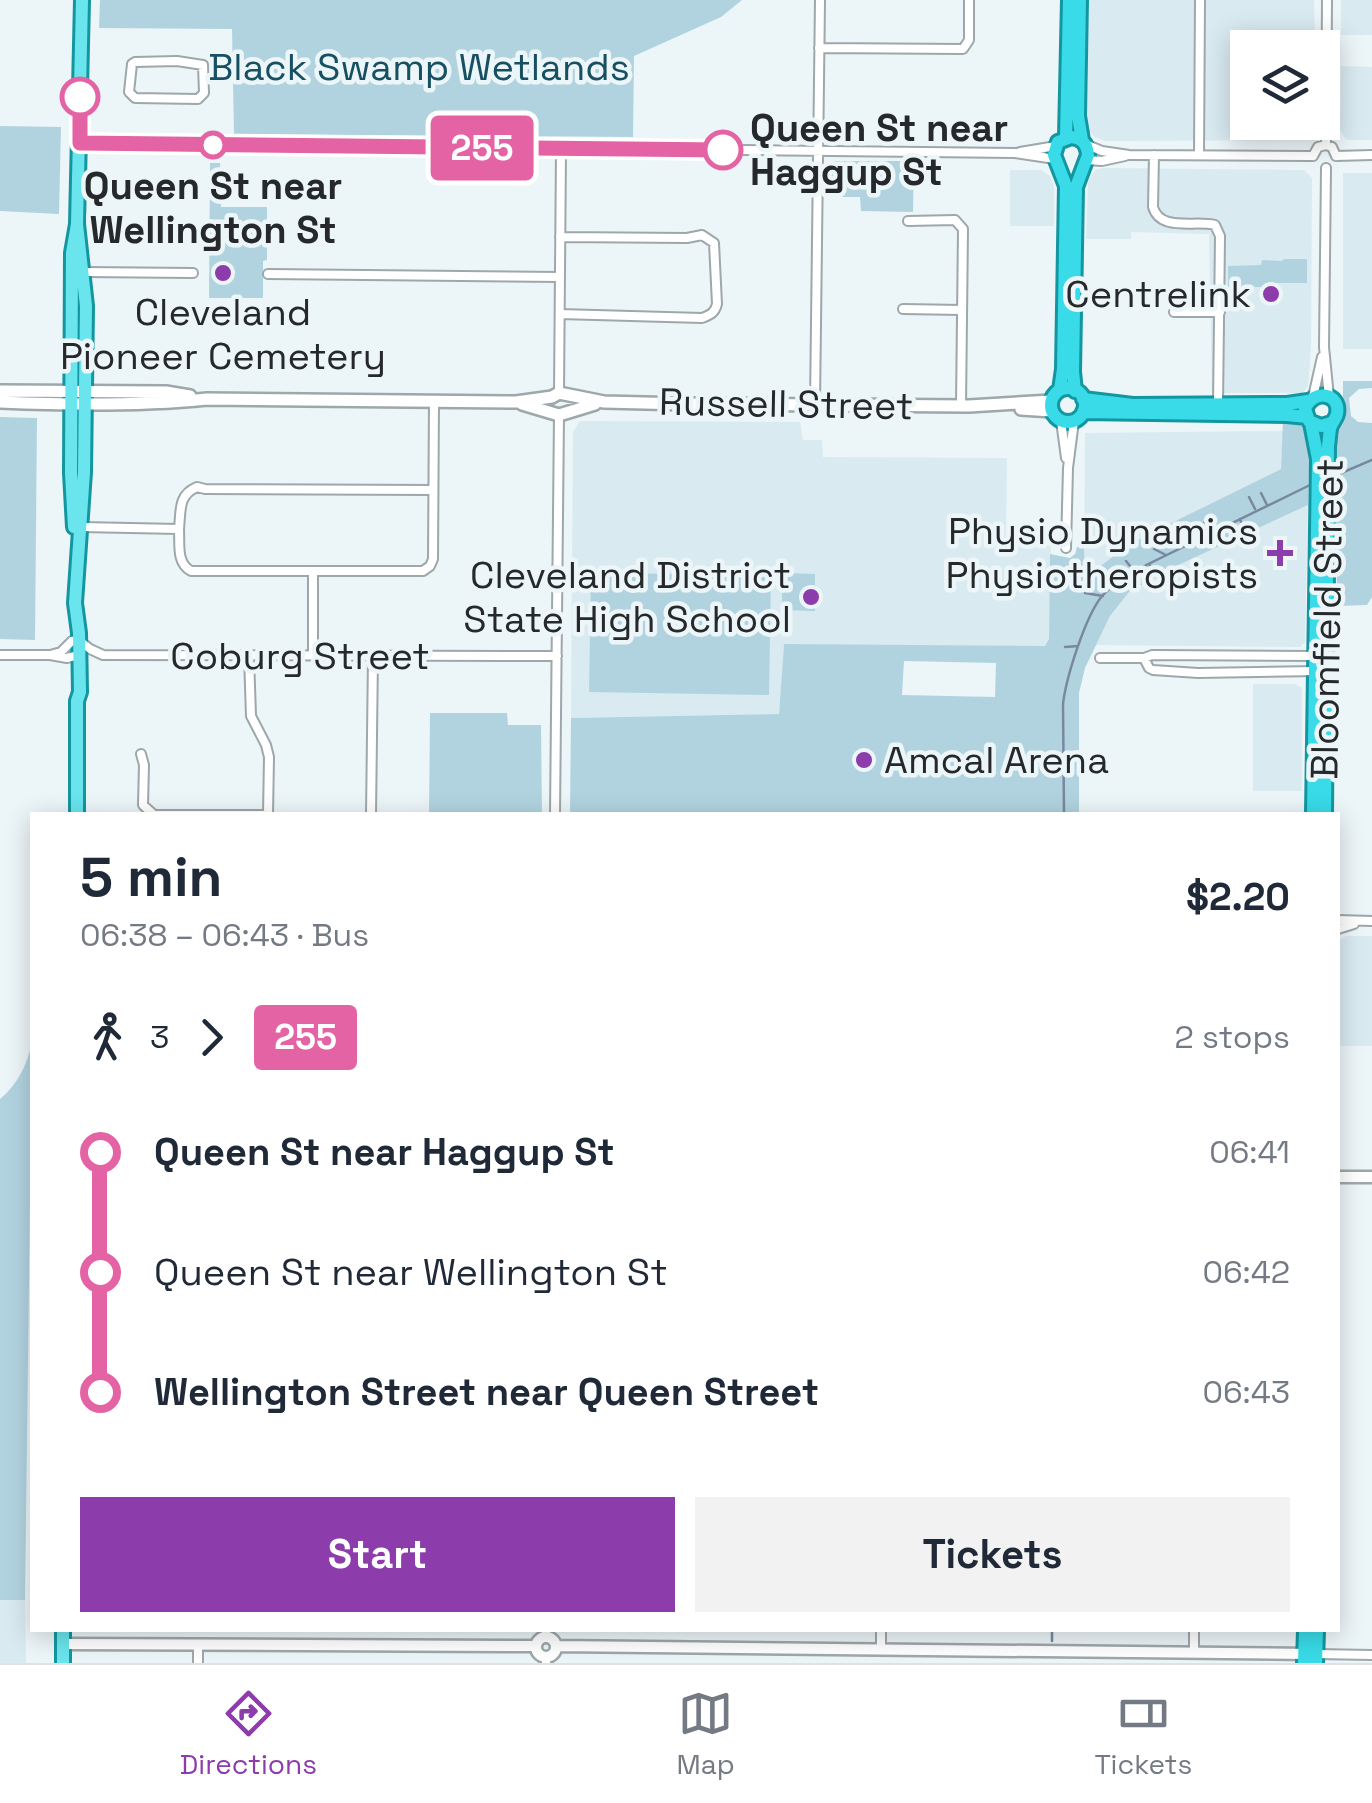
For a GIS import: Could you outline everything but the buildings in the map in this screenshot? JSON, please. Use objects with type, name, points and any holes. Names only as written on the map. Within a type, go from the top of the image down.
[{"type":"highway","points":[[1067,406],[1066,186],[1059,152],[1069,0]]},
{"type":"highway","points":[[1067,406],[1074,372],[1076,187],[1088,150],[1078,116],[1080,0]]},
{"type":"highway","points":[[1059,152],[1077,138],[1084,142]]},
{"type":"highway","points":[[1059,152],[1068,171],[1084,164]]},
{"type":"highway","points":[[1329,397],[1337,408],[1331,423],[1321,426],[1309,420],[1305,409],[1311,399],[1329,397]]},
{"type":"highway","name":"Russell Street","points":[[1067,406],[1218,405],[1311,399]]},
{"type":"highway","name":"Russell Street","points":[[1067,406],[1287,415],[1309,420]]},
{"type":"highway","name":"Bloomfield Street","points":[[1309,420],[1323,469]]},
{"type":"highway","name":"Bloomfield Street","points":[[1325,812],[1322,492],[1331,423]]},
{"type":"highway","name":"Bloomfield Street","points":[[1313,812],[1321,663]]},
{"type":"highway","points":[[1304,1632],[1310,1659]]},
{"type":"highway","points":[[1310,1659],[1316,1632]]},
{"type":"main road","points":[[76,566],[84,472],[72,253],[77,224],[82,0]]},
{"type":"main road","points":[[77,224],[86,306],[71,473],[80,692],[77,812]]},
{"type":"main road","points":[[0,391],[78,398]]},
{"type":"main road","name":"Russell Street","points":[[78,398],[166,392],[207,399],[1067,406]]},
{"type":"main road","points":[[0,402],[78,398]]},
{"type":"main road","points":[[63,1637],[63,1663]]},
{"type":"street","points":[[814,404],[820,0]]},
{"type":"street","points":[[819,48],[962,49],[969,40],[969,0]]},
{"type":"street","points":[[1198,156],[1200,0]]},
{"type":"street","points":[[1326,145],[1327,0]]},
{"type":"street","points":[[177,61],[202,66],[202,96],[166,98],[132,95],[132,64],[177,61]]},
{"type":"street","points":[[1084,142],[1130,155],[1313,156]]},
{"type":"street","points":[[80,143],[1059,152]]},
{"type":"street","points":[[1318,146],[1332,147],[1336,156],[1326,168],[1316,164],[1313,156],[1318,146]]},
{"type":"street","points":[[555,812],[561,150]]},
{"type":"street","points":[[1084,164],[1130,155]]},
{"type":"street","points":[[1154,155],[1156,216],[1164,222],[1215,226],[1220,236],[1218,405]]},
{"type":"street","points":[[1336,156],[1372,156]]},
{"type":"street","points":[[1326,168],[1324,346],[1329,397]]},
{"type":"street","points":[[908,221],[948,220],[960,224],[962,229],[965,406]]},
{"type":"street","points":[[560,237],[702,235],[714,243],[717,304],[711,315],[702,318],[560,314]]},
{"type":"street","points":[[82,272],[193,273]]},
{"type":"street","points":[[268,274],[560,277]]},
{"type":"street","points":[[903,309],[962,310]]},
{"type":"street","points":[[1174,312],[1220,312]]},
{"type":"street","points":[[1311,399],[1324,346]]},
{"type":"street","points":[[433,490],[197,487],[185,493],[182,500],[180,560],[191,570],[423,571],[433,558],[434,401]]},
{"type":"street","points":[[1066,548],[1067,406]]},
{"type":"street","points":[[81,527],[179,529]]},
{"type":"street","points":[[313,570],[313,656]]},
{"type":"street","points":[[0,655],[50,655],[76,640],[103,655]]},
{"type":"street","points":[[50,655],[89,661],[103,655]]},
{"type":"street","name":"Coburg Street","points":[[103,655],[557,656]]},
{"type":"street","points":[[1198,655],[1198,673]]},
{"type":"street","points":[[1100,658],[1198,655],[1321,663]]},
{"type":"street","points":[[248,656],[251,716],[269,757],[268,812]]},
{"type":"street","points":[[371,812],[373,656]]},
{"type":"street","points":[[1144,658],[1153,670],[1198,673],[1321,663]]},
{"type":"street","points":[[140,754],[144,765],[143,805],[152,812]]},
{"type":"street","points":[[1340,920],[1368,921]]},
{"type":"street","points":[[1340,928],[1368,921]]},
{"type":"street","points":[[1340,1177],[1372,1177]]},
{"type":"street","points":[[881,1632],[881,1651]]},
{"type":"street","points":[[1194,1632],[1194,1654]]},
{"type":"street","points":[[546,1633],[557,1646],[546,1660],[536,1646],[546,1633]]},
{"type":"street","points":[[63,1637],[198,1646],[536,1646]]},
{"type":"street","points":[[198,1646],[198,1663]]},
{"type":"street","points":[[557,1646],[881,1651],[939,1657],[1116,1658],[1194,1654],[1310,1659],[1372,1655]]},
{"type":"shaded area","points":[[1089,0],[1314,0],[1315,30],[1230,30],[1230,140],[1311,140],[1105,141],[1095,137],[1087,124]]},
{"type":"shaded area","points":[[1341,0],[1372,0],[1372,35],[1341,35]]},
{"type":"shaded area","points":[[1341,66],[1372,67],[1372,140],[1349,140],[1340,130]]},
{"type":"shaded area","points":[[1010,170],[1041,170],[1050,176],[1054,187],[1054,226],[1010,226]]},
{"type":"shaded area","points":[[1095,170],[1304,170],[1312,178],[1311,346],[1308,387],[1302,393],[1212,393],[1209,234],[1131,232],[1131,239],[1086,239],[1088,182]]},
{"type":"shaded area","points":[[1343,173],[1372,173],[1372,349],[1343,349]]},
{"type":"shaded area","name":"Cleveland District State High School","points":[[580,421],[800,422],[803,440],[822,440],[823,457],[1007,458],[1006,535],[1051,535],[1049,639],[1045,646],[784,645],[779,714],[571,718],[573,432]]},
{"type":"shaded area","points":[[1283,431],[1281,469],[1145,536],[1084,579],[1085,433]]},
{"type":"shaded area","points":[[1308,505],[1305,642],[1300,647],[1096,645],[1110,616],[1129,592]]},
{"type":"shaded area","points":[[1253,684],[1295,684],[1302,688],[1302,791],[1253,791]]},
{"type":"shaded area","points":[[1346,936],[1372,936],[1372,1046],[1340,1046],[1340,940]]},
{"type":"shaded area","points":[[0,1600],[25,1600],[26,1663],[0,1663]]},
{"type":"green space","name":"Black Swamp Wetlands","points":[[100,0],[742,0],[721,17],[634,56],[633,137],[234,134],[232,29],[99,28]]},
{"type":"green space","points":[[0,126],[61,127],[59,214],[0,211]]},
{"type":"green space","points":[[831,161],[914,161],[913,212],[861,211],[860,197],[824,197],[825,167]]},
{"type":"green space","points":[[210,163],[220,163],[221,207],[267,207],[263,298],[209,298]]},
{"type":"green space","points":[[1307,259],[1307,283],[1228,287],[1228,266],[1261,265],[1262,260]]},
{"type":"green space","points":[[1343,381],[1372,381],[1372,388],[1359,389],[1349,398],[1351,416],[1358,422],[1372,423],[1372,597],[1367,605],[1337,606],[1336,433],[1343,421]]},
{"type":"green space","points":[[0,417],[37,418],[35,640],[0,639]]},
{"type":"green space","points":[[1283,420],[1302,425],[1310,436],[1308,505],[1129,592],[1110,616],[1085,668],[1079,693],[1079,812],[570,812],[571,718],[779,714],[784,644],[1045,646],[1049,639],[1050,554],[1070,558],[1077,547],[1084,546],[1085,578],[1145,536],[1281,469]],"holes":[[[904,661],[996,663],[995,697],[902,695]]]},
{"type":"green space","points":[[591,573],[771,575],[769,695],[589,692]]},
{"type":"green space","points":[[782,573],[815,574],[815,591],[810,593],[815,594],[815,611],[782,610],[782,593],[787,590],[782,590]]},
{"type":"green space","points":[[430,713],[507,713],[508,725],[541,725],[542,812],[429,812]]},
{"type":"green space","points":[[30,1048],[25,1600],[0,1600],[0,1099],[21,1074]]},
{"type":"waterway","points":[[1332,477],[1372,460]]},
{"type":"waterway","points":[[1064,812],[1063,704],[1083,633],[1102,596],[1134,571],[1310,485]]},
{"type":"waterway","points":[[1261,493],[1267,505]]},
{"type":"waterway","points":[[1249,497],[1255,509]]},
{"type":"waterway","points":[[1240,519],[1244,532]]},
{"type":"waterway","points":[[1204,523],[1209,534]]},
{"type":"waterway","points":[[1154,549],[1166,555]]},
{"type":"waterway","points":[[1126,561],[1134,571]]},
{"type":"waterway","points":[[1149,579],[1150,565]]},
{"type":"waterway","points":[[1085,593],[1103,596]]},
{"type":"waterway","points":[[1065,647],[1078,646]]},
{"type":"waterway","points":[[1052,1632],[1052,1641]]},
{"type":"bus line","name":"255","points":[[80,97],[80,143],[723,150]]},
{"type":"place","name":"Queen St near Wellington St","points":[[213,145]]},
{"type":"place","name":"Queen St near Haggup St","points":[[723,150]]},
{"type":"place","name":"Cleveland Pioneer Cemetery","points":[[223,273]]},
{"type":"place","name":"Centrelink","points":[[1271,294]]},
{"type":"place","name":"Physio Dynamics Physiotheropists","points":[[1280,553]]},
{"type":"place","name":"Cleveland District State High School","points":[[811,597]]},
{"type":"place","name":"Amcal Arena","points":[[864,760]]}]
